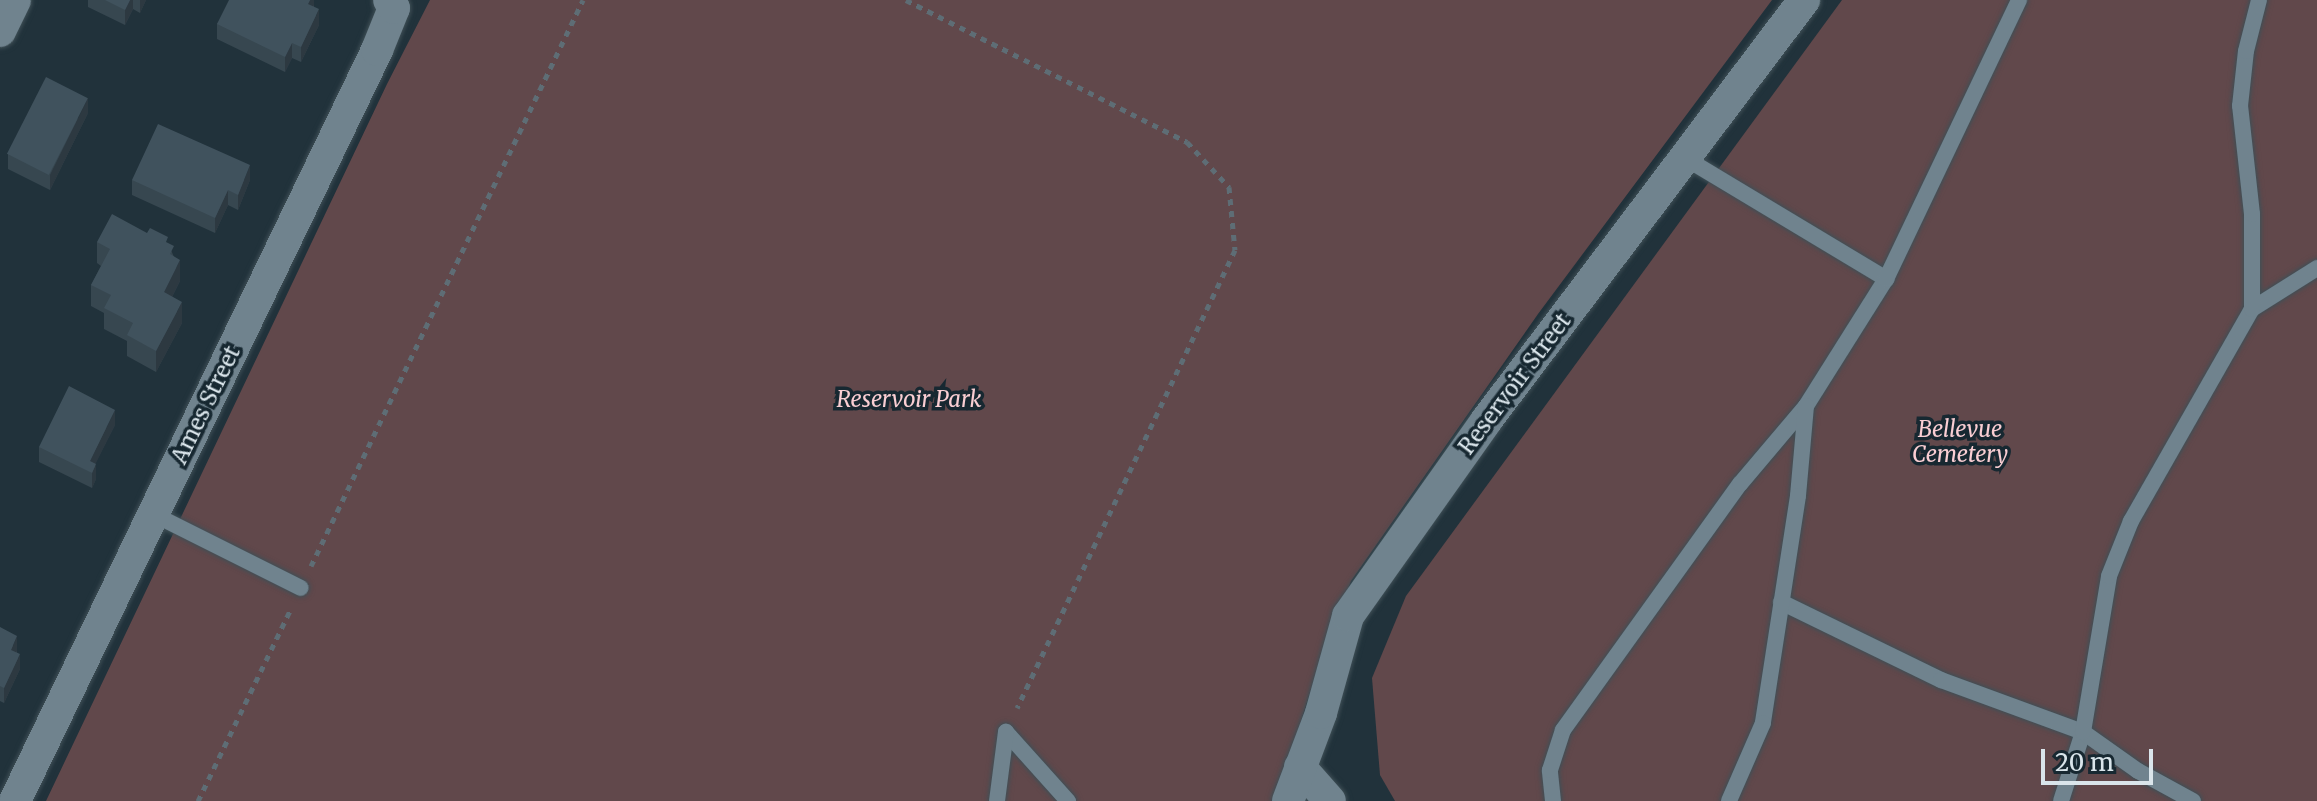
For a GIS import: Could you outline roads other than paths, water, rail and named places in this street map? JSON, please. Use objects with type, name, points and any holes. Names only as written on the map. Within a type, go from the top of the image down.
[{"type":"street","points":[[0,31],[15,0]]},
{"type":"street","name":"Reservoir Street","points":[[1288,801],[1348,616],[1486,421],[1804,0]]},
{"type":"street","name":"Ames Street","points":[[15,801],[395,3]]},
{"type":"street","points":[[1300,767],[1330,801]]},
{"type":"lane","points":[[1553,801],[1550,770],[1563,730],[1740,484],[1806,406],[1886,279],[2019,0]]},
{"type":"lane","points":[[2252,309],[2252,214],[2240,106],[2246,51],[2259,0]]},
{"type":"lane","points":[[1685,158],[1886,279]]},
{"type":"lane","points":[[2061,801],[2083,732],[2109,576],[2131,521],[2252,309],[2317,268]]},
{"type":"lane","points":[[1729,801],[1763,723],[1798,496],[1806,406]]},
{"type":"lane","points":[[153,514],[301,588]]},
{"type":"lane","points":[[1781,602],[1941,680],[2083,732],[2138,771],[2193,801]]},
{"type":"lane","points":[[997,801],[1006,732],[1068,801]]},
{"type":"park label","name":"Reservoir Park","points":[[909,400]]},
{"type":"park label","name":"Bellevue Cemetery","points":[[1960,442]]}]
